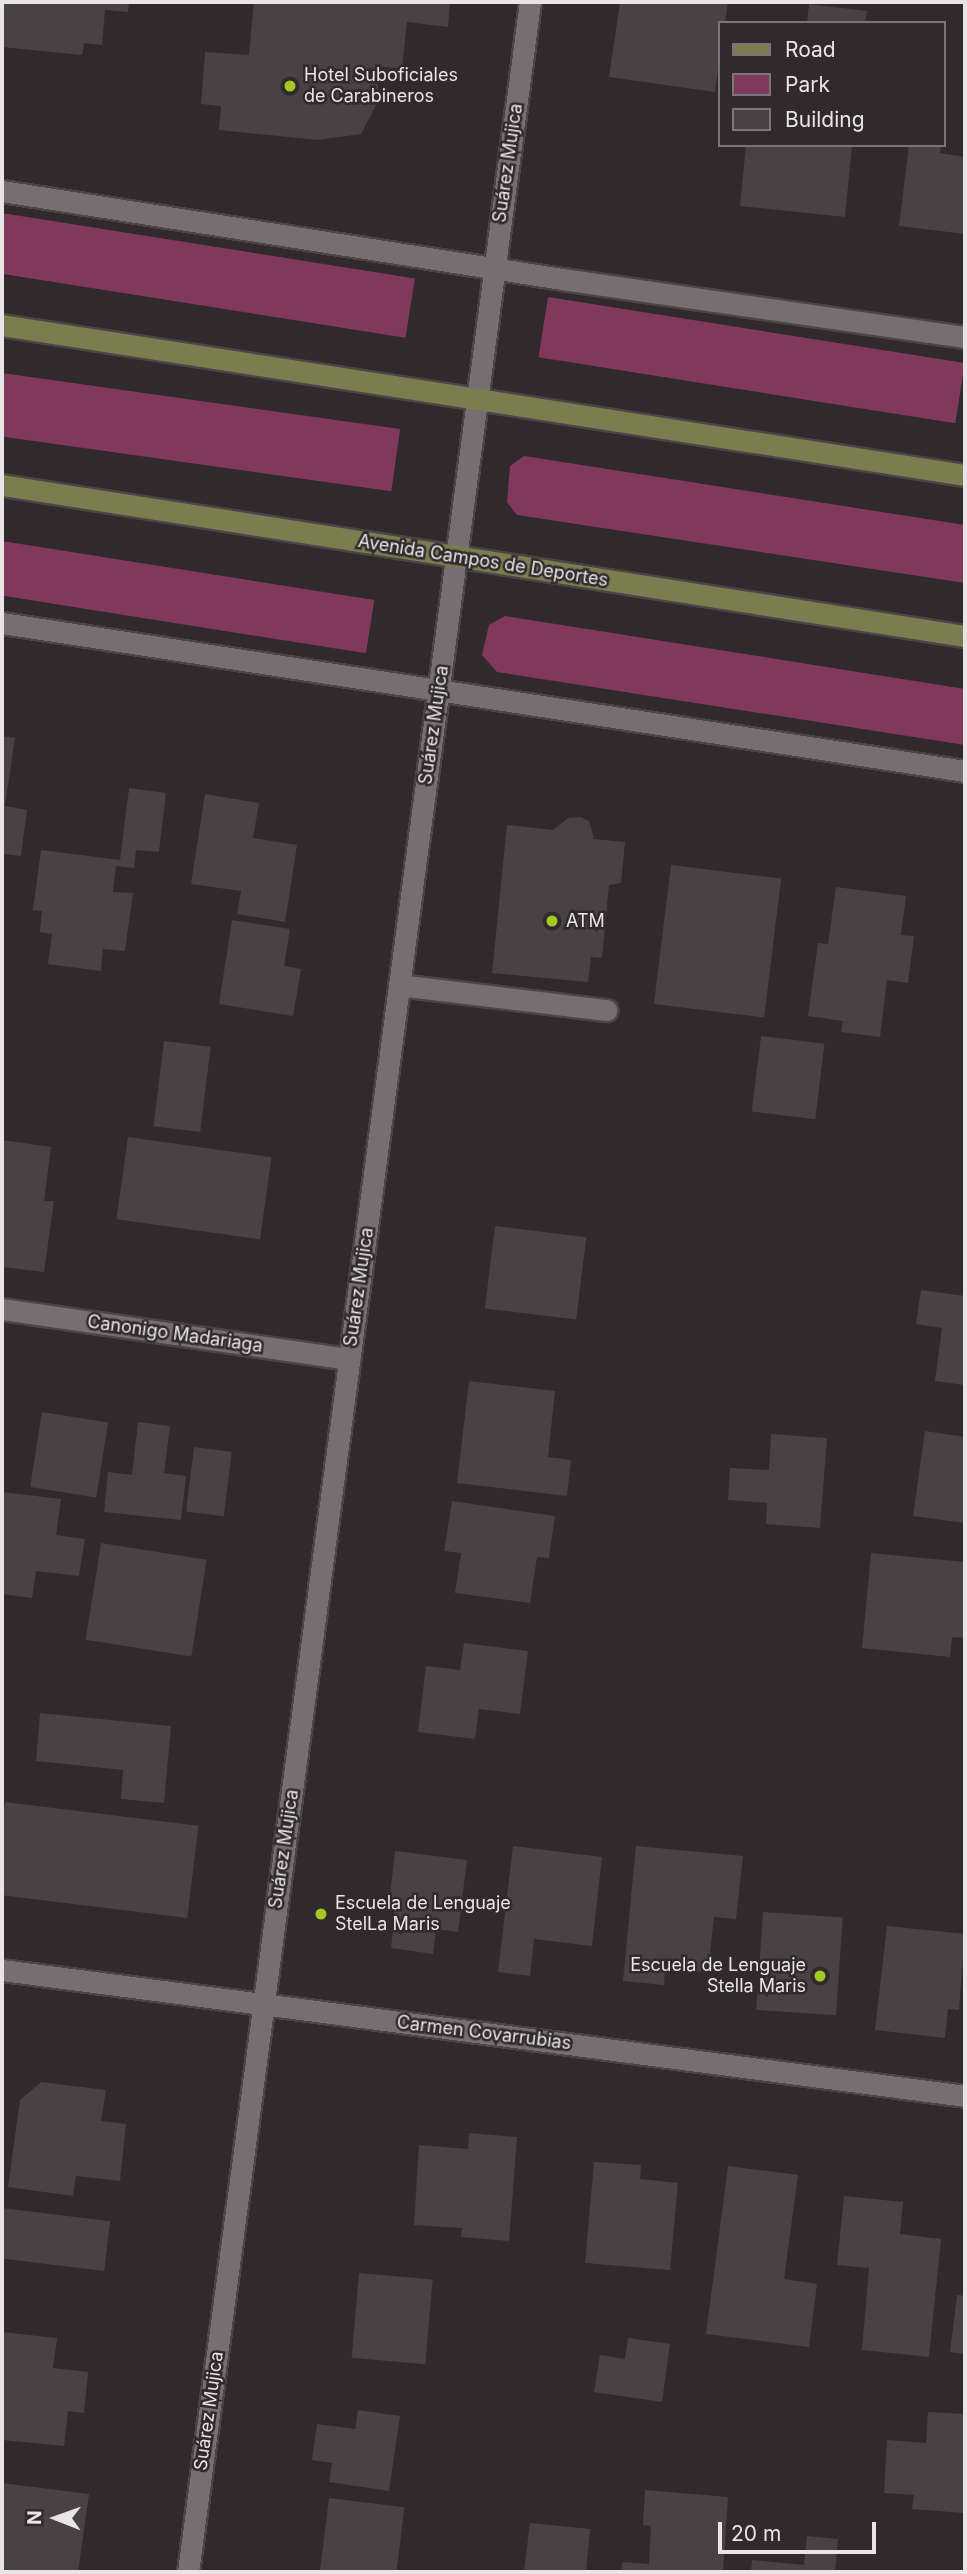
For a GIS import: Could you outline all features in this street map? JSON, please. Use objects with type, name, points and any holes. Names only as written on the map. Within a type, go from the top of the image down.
[{"type":"main road","points":[[2,325],[965,475]]},
{"type":"main road","name":"Avenida Campos de Deportes","points":[[2,485],[965,636]]},
{"type":"street","name":"Suárez Mujica","points":[[188,2572],[530,2]]},
{"type":"street","points":[[2,191],[965,337]]},
{"type":"street","points":[[2,622],[965,771]]},
{"type":"street","points":[[399,985],[607,1010]]},
{"type":"street","name":"Canonigo Madariaga","points":[[2,1309],[349,1359]]},
{"type":"street","name":"Carmen Covarrubias","points":[[2,1970],[965,2096]]},
{"type":"green space","points":[[2,213],[415,278],[405,338],[2,274]]},
{"type":"green space","points":[[548,297],[965,363],[955,423],[538,357]]},
{"type":"green space","points":[[2,373],[400,429],[391,491],[2,437]]},
{"type":"green space","points":[[524,456],[965,525],[965,583],[517,515],[507,502],[510,466]]},
{"type":"green space","points":[[2,541],[374,600],[366,653],[2,596]]},
{"type":"green space","points":[[505,616],[965,689],[965,745],[497,672],[482,655],[489,625]]},
{"type":"building","points":[[2,2],[129,2],[128,12],[105,10],[102,45],[84,43],[82,55],[2,47]]},
{"type":"building","name":"Hotel Suboficiales de Carabineros","points":[[254,2],[450,2],[448,27],[407,22],[402,68],[380,67],[376,105],[361,134],[318,140],[219,130],[221,106],[201,104],[205,52],[249,55]]},
{"type":"building","points":[[620,2],[728,2],[725,21],[718,21],[715,92],[609,77]]},
{"type":"building","points":[[809,4],[867,11],[865,21],[807,21]]},
{"type":"building","points":[[746,147],[852,147],[845,217],[740,206]]},
{"type":"building","points":[[909,147],[941,147],[940,153],[965,157],[965,234],[899,226]]},
{"type":"building","points":[[2,736],[15,738],[5,806],[27,810],[21,856],[2,854]]},
{"type":"building","points":[[129,788],[166,793],[159,852],[136,850],[134,868],[116,866],[113,892],[133,893],[125,951],[103,949],[101,971],[48,964],[52,934],[40,932],[42,911],[33,910],[41,850],[120,860]]},
{"type":"building","points":[[205,794],[259,803],[253,838],[297,845],[285,922],[237,914],[241,891],[191,884]]},
{"type":"building","name":"ATM","points":[[581,817],[589,821],[594,839],[625,842],[621,883],[609,885],[602,958],[591,957],[588,982],[492,973],[507,825],[553,830],[568,818]]},
{"type":"building","points":[[671,865],[781,879],[764,1017],[654,1004]]},
{"type":"building","points":[[836,887],[906,896],[901,935],[914,936],[908,983],[887,980],[880,1037],[841,1032],[843,1021],[808,1016],[818,943],[828,944]]},
{"type":"building","points":[[232,920],[290,929],[284,966],[301,969],[293,1016],[219,1004]]},
{"type":"building","points":[[761,1036],[825,1044],[815,1119],[752,1111]]},
{"type":"building","points":[[164,1041],[211,1047],[200,1132],[154,1126]]},
{"type":"building","points":[[128,1137],[272,1157],[260,1239],[116,1219]]},
{"type":"building","points":[[2,1140],[51,1147],[44,1201],[54,1201],[44,1272],[2,1267]]},
{"type":"building","points":[[495,1226],[586,1237],[576,1320],[485,1308]]},
{"type":"building","points":[[921,1290],[965,1296],[965,1385],[935,1381],[942,1328],[916,1324]]},
{"type":"building","points":[[469,1381],[555,1391],[548,1457],[571,1460],[567,1496],[457,1483]]},
{"type":"building","points":[[42,1412],[108,1422],[96,1498],[30,1487]]},
{"type":"building","points":[[138,1422],[170,1426],[164,1473],[186,1476],[181,1520],[104,1512],[108,1472],[132,1475]]},
{"type":"building","points":[[925,1431],[965,1437],[965,1523],[913,1516]]},
{"type":"building","points":[[771,1434],[827,1438],[820,1528],[766,1524],[767,1503],[728,1500],[730,1468],[769,1470]]},
{"type":"building","points":[[194,1447],[232,1452],[224,1516],[186,1512]]},
{"type":"building","points":[[2,1492],[61,1499],[56,1535],[85,1539],[79,1576],[36,1571],[32,1598],[2,1594]]},
{"type":"building","points":[[452,1501],[555,1516],[549,1558],[537,1557],[530,1603],[455,1593],[461,1553],[444,1551]]},
{"type":"building","points":[[101,1543],[207,1560],[191,1657],[86,1640]]},
{"type":"building","points":[[871,1553],[965,1562],[965,1638],[952,1637],[950,1657],[862,1648]]},
{"type":"building","points":[[464,1643],[528,1651],[520,1714],[479,1709],[475,1739],[418,1732],[426,1666],[460,1670]]},
{"type":"building","points":[[40,1713],[171,1726],[164,1803],[121,1799],[123,1770],[36,1761]]},
{"type":"building","points":[[5,1802],[199,1826],[187,1918],[2,1895],[2,1826]]},
{"type":"building","points":[[513,1846],[602,1857],[592,1946],[534,1939],[530,1976],[498,1972]]},
{"type":"building","points":[[636,1846],[743,1856],[736,1919],[714,1917],[708,1972],[665,1969],[664,1985],[623,1981]]},
{"type":"building","points":[[395,1851],[467,1860],[458,1932],[436,1929],[433,1954],[391,1948],[395,1912],[389,1904]]},
{"type":"building","points":[[763,1912],[843,1918],[836,2015],[756,2010]]},
{"type":"building","points":[[887,1926],[965,1934],[959,2010],[948,2009],[945,2038],[875,2030]]},
{"type":"building","points":[[41,2082],[106,2090],[101,2121],[126,2124],[120,2181],[76,2176],[73,2196],[8,2187],[20,2100]]},
{"type":"building","points":[[469,2133],[517,2137],[509,2241],[461,2237],[462,2228],[414,2225],[419,2145],[468,2149]]},
{"type":"building","points":[[594,2162],[641,2165],[640,2179],[678,2183],[670,2270],[585,2263]]},
{"type":"building","points":[[728,2166],[798,2175],[784,2279],[817,2284],[809,2347],[706,2334]]},
{"type":"building","points":[[844,2196],[903,2202],[900,2234],[941,2239],[929,2357],[862,2350],[869,2268],[837,2265]]},
{"type":"building","points":[[2,2208],[110,2221],[104,2271],[2,2258]]},
{"type":"building","points":[[359,2273],[433,2279],[425,2364],[352,2358]]},
{"type":"building","points":[[957,2295],[965,2296],[965,2354],[950,2352]]},
{"type":"building","points":[[2,2332],[57,2338],[53,2368],[88,2372],[84,2413],[68,2411],[64,2446],[2,2440]]},
{"type":"building","points":[[628,2338],[670,2344],[662,2402],[594,2392],[600,2355],[625,2359]]},
{"type":"building","points":[[358,2410],[400,2416],[389,2491],[329,2482],[332,2463],[312,2460],[317,2424],[355,2429]]},
{"type":"building","points":[[928,2412],[965,2414],[964,2513],[912,2509],[914,2495],[884,2493],[887,2440],[926,2443]]},
{"type":"building","points":[[2,2483],[89,2494],[78,2572],[2,2572]]},
{"type":"building","points":[[645,2490],[728,2497],[723,2572],[621,2572],[622,2562],[649,2564],[651,2526],[643,2525]]},
{"type":"building","points":[[329,2498],[404,2507],[396,2572],[320,2572]]},
{"type":"building","points":[[530,2523],[590,2529],[586,2572],[524,2572]]},
{"type":"building","points":[[807,2536],[838,2539],[835,2572],[751,2572],[752,2560],[804,2565]]},
{"type":"place","name":"Hotel Suboficiales de Carabineros","points":[[290,86]]},
{"type":"place","name":"ATM","points":[[552,921]]},
{"type":"place","name":"Escuela de Lenguaje StelLa Maris","points":[[321,1914]]},
{"type":"place","name":"Escuela de Lenguaje Stella Maris","points":[[820,1976]]}]
